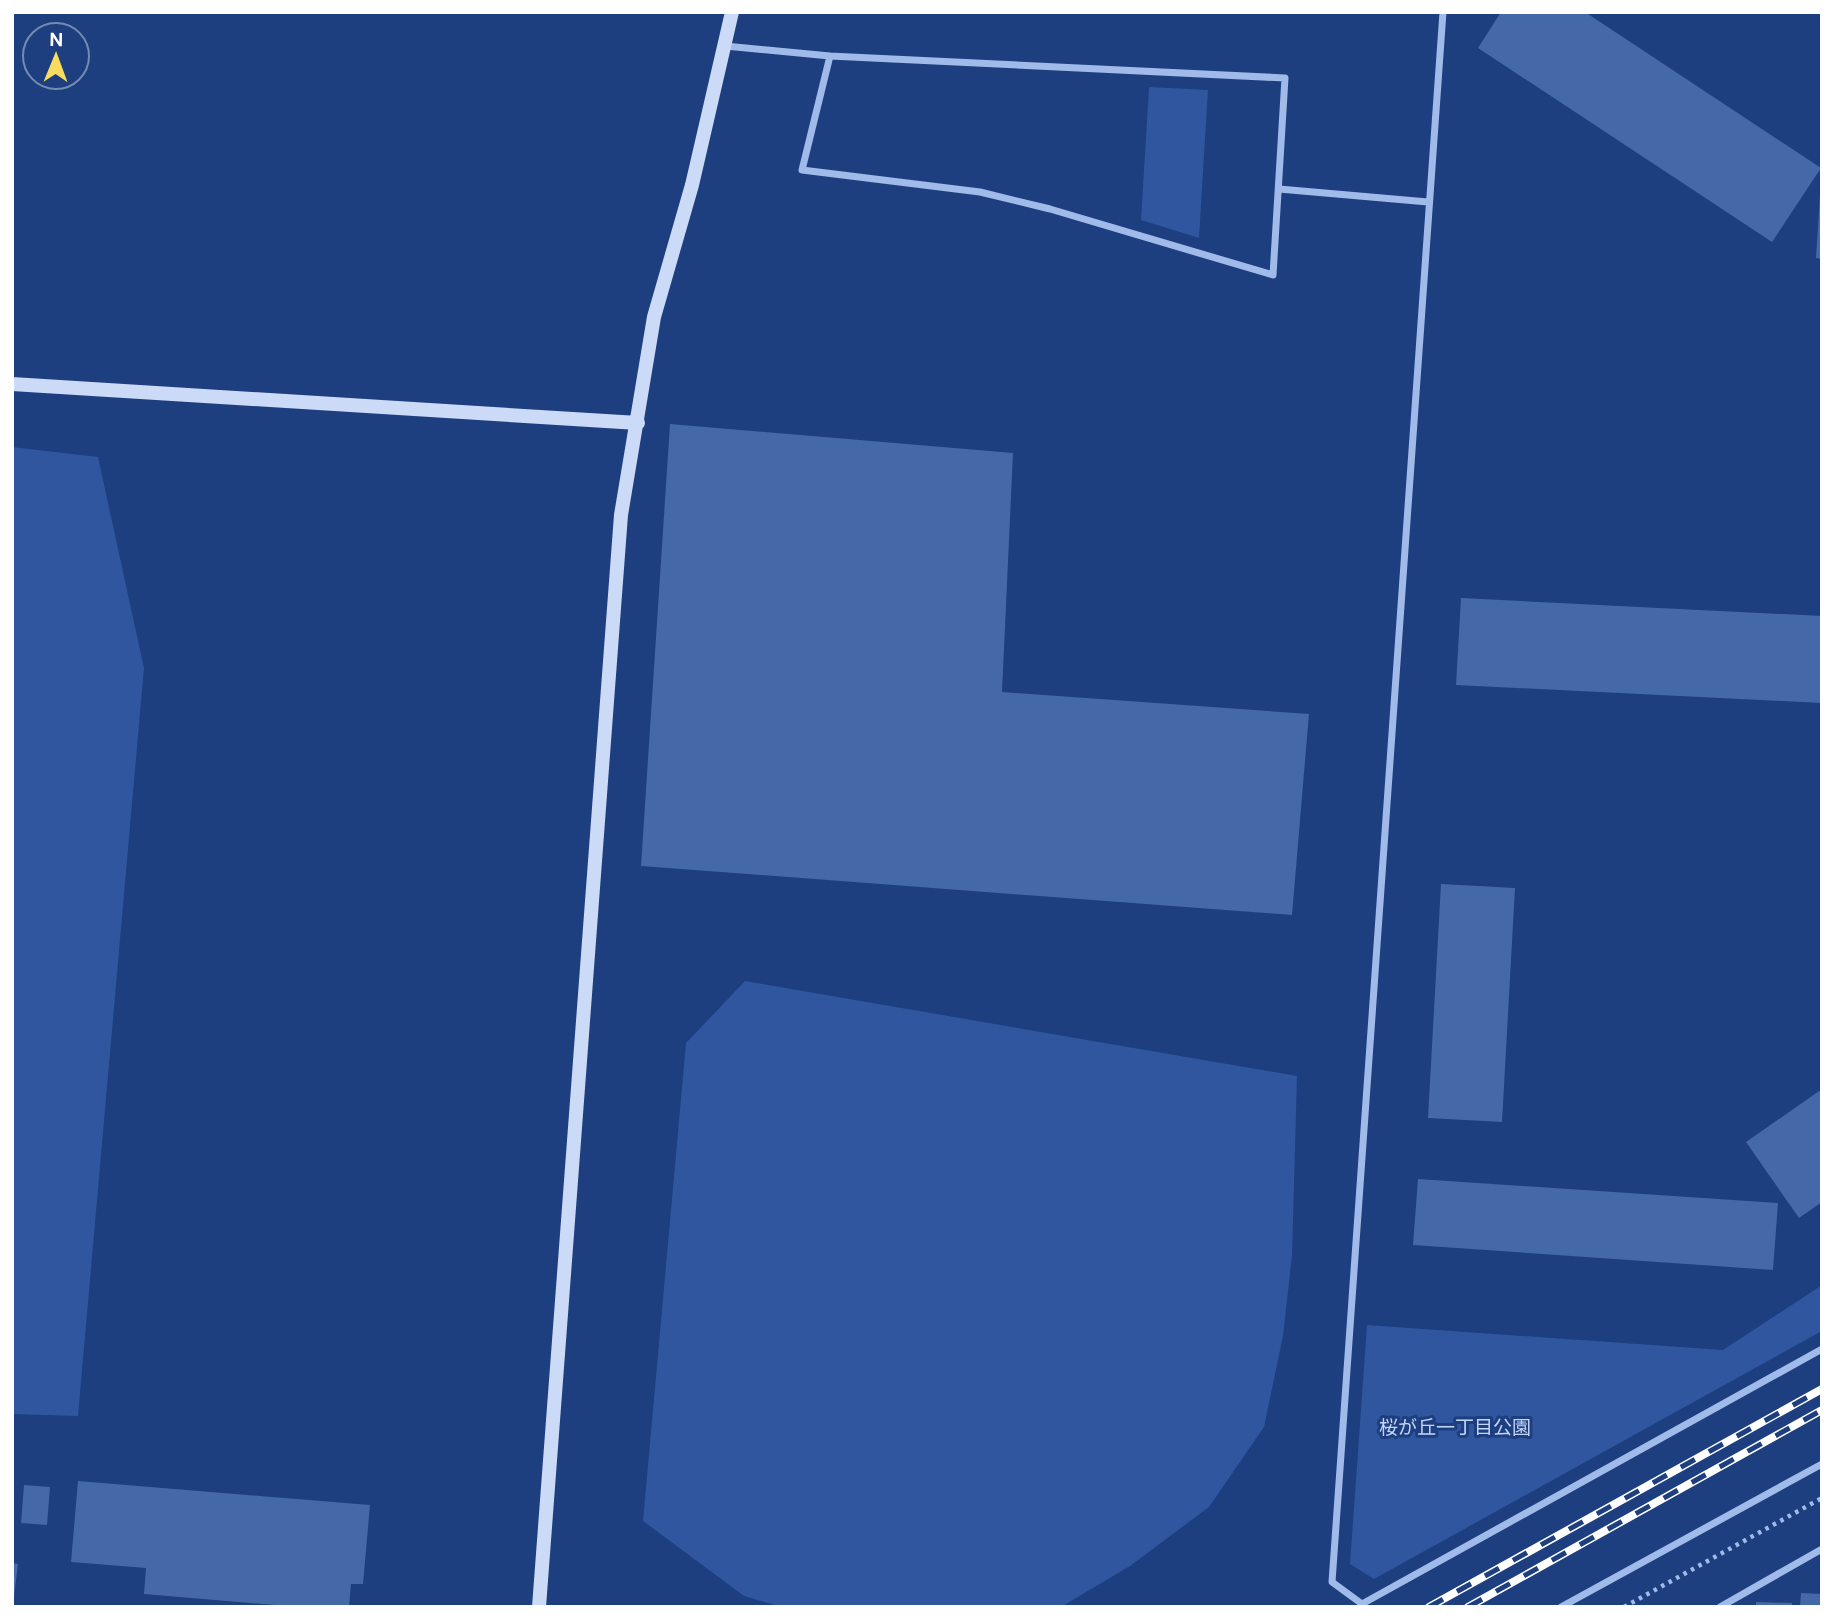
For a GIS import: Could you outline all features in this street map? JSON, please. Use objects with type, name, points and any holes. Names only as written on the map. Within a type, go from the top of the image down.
[{"type":"street","points":[[539,1607],[621,515],[654,317],[692,184],[732,12]]},
{"type":"street","points":[[1443,12],[1332,1582],[1362,1604],[1822,1349]]},
{"type":"street","points":[[725,46],[830,57],[1285,78],[1273,275],[1049,209],[980,192],[802,170],[830,57]]},
{"type":"street","points":[[1279,189],[1428,202]]},
{"type":"street","points":[[12,384],[638,423]]},
{"type":"street","points":[[1561,1607],[1822,1464]]},
{"type":"street","points":[[1720,1607],[1731,1604],[1822,1549]]},
{"type":"path","points":[[1624,1607],[1822,1498]]},
{"type":"green space","points":[[1149,87],[1208,90],[1199,238],[1141,220]]},
{"type":"green space","points":[[12,447],[98,457],[144,668],[78,1416],[12,1414]]},
{"type":"green space","points":[[745,981],[1297,1076],[1292,1256],[1283,1336],[1264,1427],[1209,1507],[1130,1566],[1061,1607],[781,1607],[744,1596],[643,1521],[686,1043]]},
{"type":"green space","name":"桜が丘一丁目公園","points":[[1822,1285],[1822,1331],[1374,1579],[1350,1564],[1367,1325],[1723,1350]]},
{"type":"building","points":[[1501,12],[1585,12],[1821,168],[1772,242],[1478,48]]},
{"type":"building","points":[[1822,195],[1822,259],[1816,258]]},
{"type":"building","points":[[670,424],[1013,453],[1002,692],[1309,714],[1292,915],[641,866]]},
{"type":"building","points":[[1461,598],[1822,616],[1822,703],[1456,685]]},
{"type":"building","points":[[1441,884],[1515,888],[1502,1122],[1428,1118]]},
{"type":"building","points":[[1822,1089],[1822,1202],[1799,1218],[1746,1142]]},
{"type":"building","points":[[1418,1179],[1778,1203],[1773,1270],[1413,1245]]},
{"type":"building","points":[[78,1481],[370,1505],[363,1584],[351,1584],[349,1607],[298,1607],[144,1594],[146,1568],[71,1562]]},
{"type":"building","points":[[24,1485],[50,1487],[47,1525],[21,1523]]},
{"type":"building","points":[[12,1563],[18,1564],[14,1597],[12,1597]]},
{"type":"building","points":[[1801,1593],[1822,1594],[1822,1607],[1800,1607]]},
{"type":"building","points":[[1756,1602],[1792,1603],[1792,1607],[1756,1607]]},
{"type":"railway","points":[[1429,1607],[1822,1389]]},
{"type":"railway","points":[[1468,1607],[1822,1410]]}]
